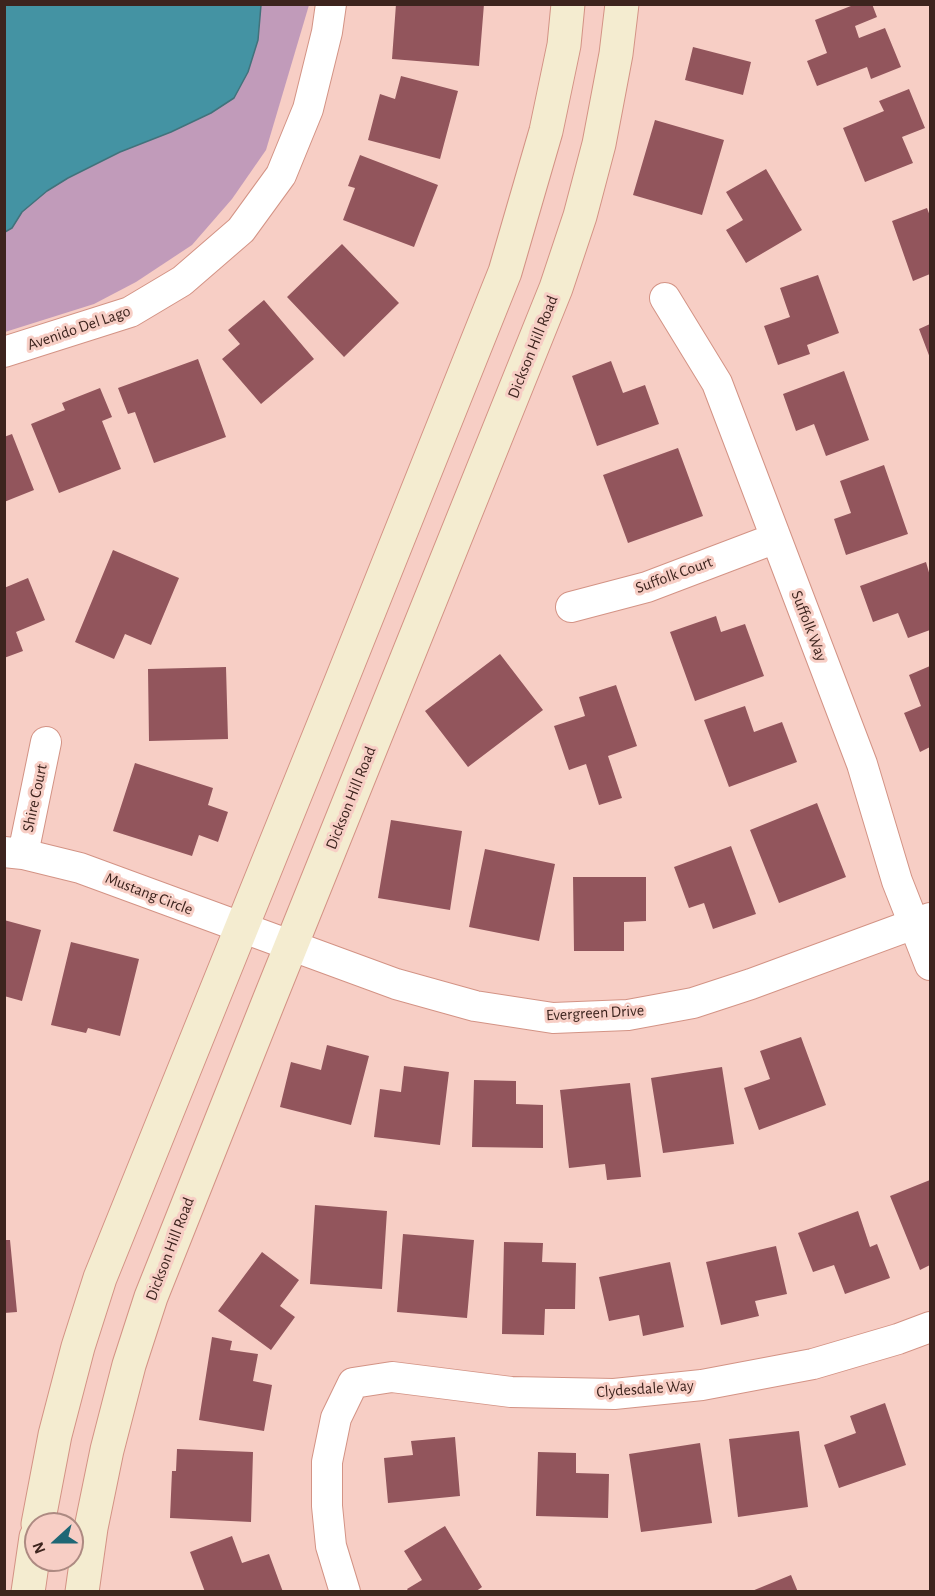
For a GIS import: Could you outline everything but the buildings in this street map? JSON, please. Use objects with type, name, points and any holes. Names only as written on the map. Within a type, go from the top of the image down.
[{"type":"street","name":"Avenido Del Lago","points":[[4,352],[130,312],[182,281],[241,230],[281,175],[308,109],[327,32],[331,4]]},
{"type":"street","points":[[40,1512],[55,1435],[78,1347],[100,1278],[505,272],[546,131],[564,45],[568,4]]},
{"type":"street","name":"Dickson Hill Road","points":[[82,1592],[91,1528],[107,1450],[129,1365],[176,1232],[556,288],[580,216],[599,144],[616,54],[622,4]]},
{"type":"street","name":"Suffolk Way","points":[[665,298],[717,383],[753,473],[862,764],[894,870],[922,921],[930,965]]},
{"type":"street","name":"Suffolk Court","points":[[571,607],[647,587],[776,538]]},
{"type":"street","name":"Shire Court","points":[[14,853],[46,742]]},
{"type":"street","name":"Mustang Circle","points":[[14,853],[80,868],[292,946]]},
{"type":"street","name":"Evergreen Drive","points":[[292,946],[396,984],[475,1006],[553,1018],[628,1015],[693,1003],[922,921]]},
{"type":"street","name":"Clydesdale Way","points":[[345,1592],[331,1546],[327,1506],[327,1462],[336,1418],[353,1383],[392,1377],[511,1392],[625,1393],[702,1385],[813,1364],[897,1340],[930,1327]]},
{"type":"street","points":[[28,1592],[31,1572]]},
{"type":"shaded area","points":[[5,5],[309,5],[266,150],[232,199],[192,245],[136,282],[94,304],[5,332]]},
{"type":"water","points":[[5,4],[261,5],[258,40],[248,72],[234,98],[211,113],[120,152],[68,178],[47,191],[22,212],[12,228],[5,232]]}]
